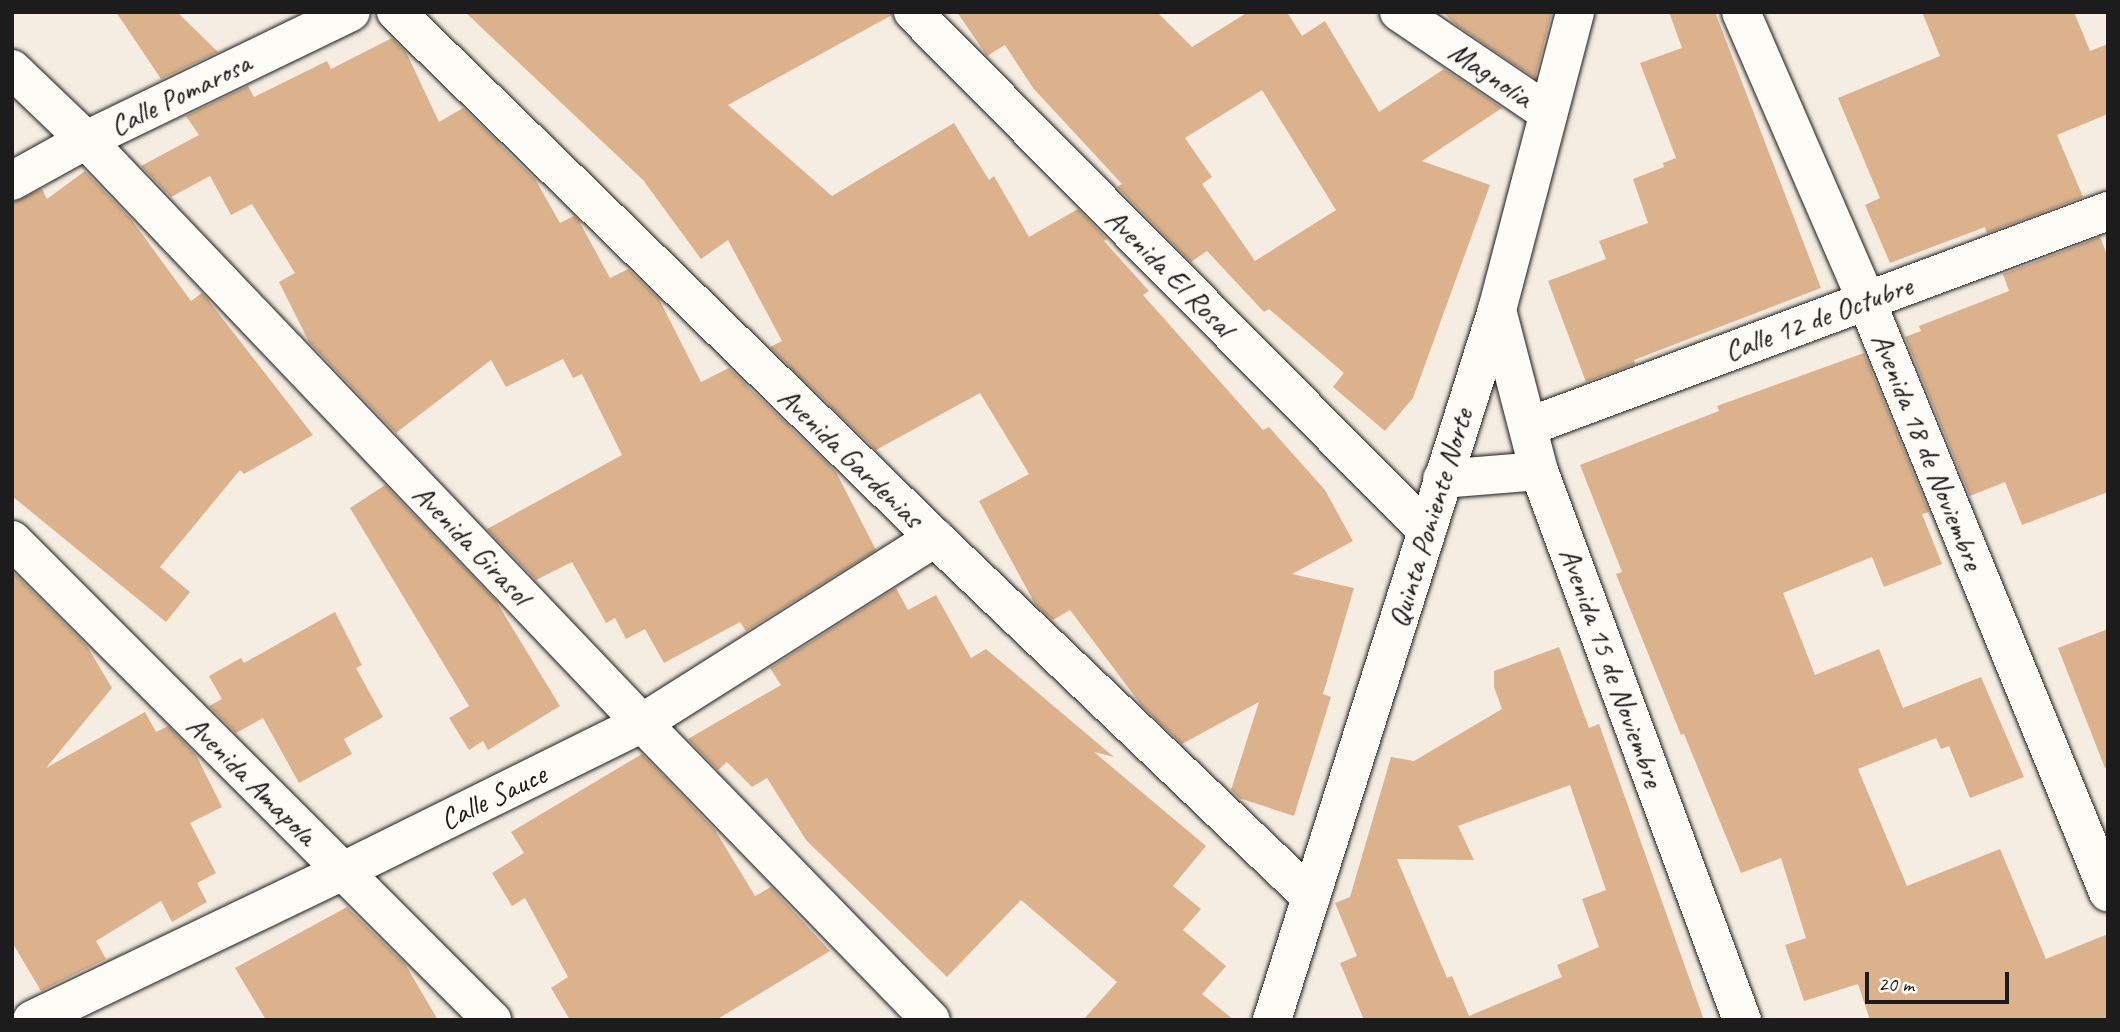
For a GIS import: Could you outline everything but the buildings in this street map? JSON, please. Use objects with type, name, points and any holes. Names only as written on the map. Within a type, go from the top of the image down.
[{"type":"street","name":"Calle Pomarosa","points":[[12,181],[86,140],[351,12]]},
{"type":"street","name":"Avenida Gardenias","points":[[396,12],[935,538],[1311,897]]},
{"type":"street","name":"Avenida El Rosal","points":[[913,12],[1427,531]]},
{"type":"street","name":"Magnolia","points":[[1399,12],[1548,113]]},
{"type":"street","name":"Quinta Poniente Norte","points":[[1272,1020],[1497,310],[1575,12]]},
{"type":"street","name":"Avenida 18 de Noviembre","points":[[1741,12],[1867,300],[2108,892]]},
{"type":"street","name":"Avenida Girasol","points":[[12,69],[86,140],[642,723],[931,1020]]},
{"type":"street","name":"Calle 12 de Octubre","points":[[1530,426],[2108,211]]},
{"type":"street","name":"Avenida 15 de Noviembre","points":[[1497,310],[1530,426],[1539,471],[1742,1020]]},
{"type":"street","points":[[1442,479],[1539,471]]},
{"type":"street","name":"Calle Sauce","points":[[32,1020],[343,872],[642,723],[935,538]]},
{"type":"street","name":"Avenida Amapola","points":[[12,540],[492,1020]]}]
